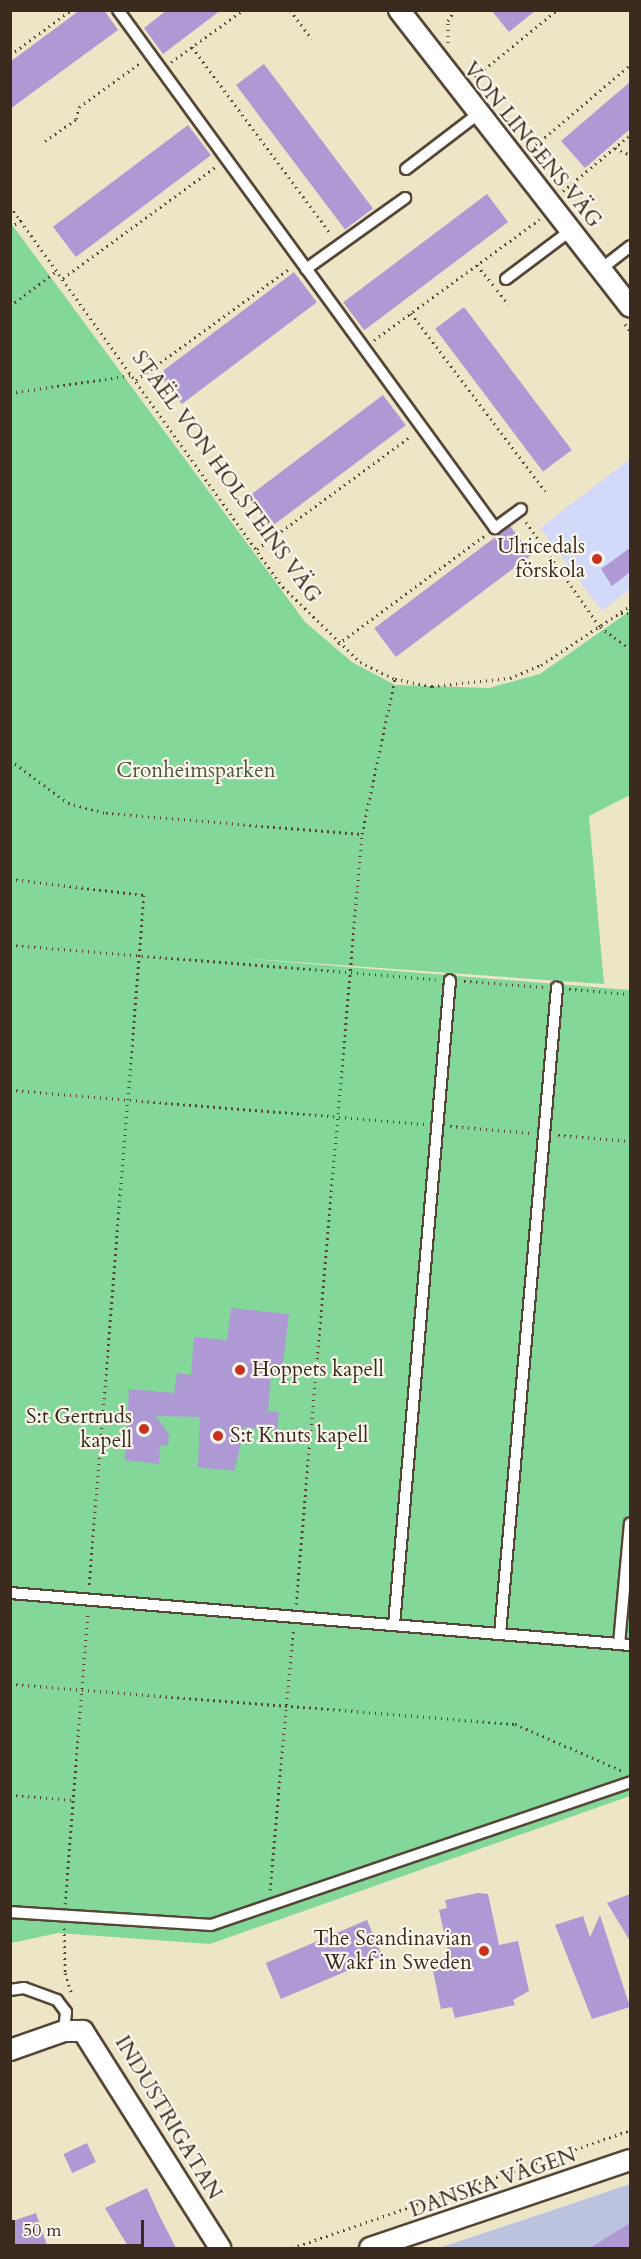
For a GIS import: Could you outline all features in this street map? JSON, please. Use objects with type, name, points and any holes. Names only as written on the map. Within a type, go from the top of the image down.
[{"type":"street","name":"VON LINGENS VÄG","points":[[406,12],[477,115],[630,307]]},
{"type":"street","points":[[10,2050],[64,2031]]},
{"type":"street","name":"INDUSTRIGATAN","points":[[64,2031],[83,2031],[93,2042],[220,2248]]},
{"type":"street","name":"DANSKA VÄGEN","points":[[370,2248],[630,2160]]},
{"type":"lane","points":[[118,10],[495,528],[521,509]]},
{"type":"lane","points":[[406,169],[477,115]]},
{"type":"lane","points":[[303,265],[339,246],[405,198]]},
{"type":"lane","points":[[506,279],[570,231]]},
{"type":"lane","points":[[601,269],[630,246]]},
{"type":"lane","points":[[394,1625],[450,980]]},
{"type":"lane","points":[[500,1634],[557,988]]},
{"type":"lane","points":[[10,1593],[625,1645],[630,1524]]},
{"type":"lane","points":[[10,1912],[211,1925],[269,1903],[630,1782]]},
{"type":"lane","points":[[10,1990],[24,1988],[57,2000],[66,2012],[64,2031]]},
{"type":"path","points":[[10,55],[71,10]]},
{"type":"path","points":[[161,69],[243,10]]},
{"type":"path","points":[[290,10],[312,39]]},
{"type":"path","points":[[474,79],[557,10]]},
{"type":"path","points":[[192,47],[339,246]]},
{"type":"path","points":[[45,141],[76,119],[79,107],[151,55]]},
{"type":"path","points":[[529,151],[630,65]]},
{"type":"path","points":[[561,193],[630,135]]},
{"type":"path","points":[[615,148],[630,155]]},
{"type":"path","points":[[63,278],[226,159]]},
{"type":"path","name":"STAËL VON HOLSTEINS VÄG","points":[[10,206],[58,270],[256,550],[338,644],[394,679],[432,686],[510,678],[600,627],[630,606]]},
{"type":"path","points":[[364,348],[542,218]]},
{"type":"path","points":[[10,228],[21,220]]},
{"type":"path","points":[[136,380],[303,265]]},
{"type":"path","points":[[11,305],[58,270]]},
{"type":"path","points":[[411,314],[546,491]]},
{"type":"path","points":[[10,393],[132,375]]},
{"type":"path","points":[[256,550],[422,427]]},
{"type":"path","points":[[521,509],[600,627],[630,649]]},
{"type":"path","points":[[338,644],[495,528]]},
{"type":"path","points":[[621,613],[630,613]]},
{"type":"path","points":[[269,1903],[352,972],[362,834],[394,679]]},
{"type":"path","points":[[10,760],[68,803],[105,813],[362,834]]},
{"type":"path","points":[[10,879],[144,894],[64,1916],[65,1973],[75,2004]]},
{"type":"path","points":[[10,945],[630,994]]},
{"type":"path","points":[[10,1090],[630,1141]]},
{"type":"path","points":[[10,1684],[515,1724],[630,1775]]},
{"type":"path","points":[[10,1795],[73,1800]]},
{"type":"path","points":[[291,2248],[630,2130]]},
{"type":"shaded area","name":"Ulricedals förskola","points":[[630,459],[630,589],[602,611],[540,528]]},
{"type":"shaded area","points":[[630,2184],[630,2248],[439,2248],[562,2207]]},
{"type":"green space","name":"Cronheimsparken","points":[[10,222],[305,622],[352,662],[395,685],[489,688],[540,674],[630,611],[630,795],[589,816],[604,984],[239,958],[630,990],[630,1796],[210,1944],[58,1933],[11,1943]]},
{"type":"building","points":[[80,10],[104,10],[118,30],[10,109],[10,62]]},
{"type":"building","points":[[167,10],[221,10],[163,54],[144,28]]},
{"type":"building","points":[[491,10],[536,10],[509,32]]},
{"type":"building","points":[[264,64],[373,209],[345,230],[236,85]]},
{"type":"building","points":[[630,82],[630,129],[585,168],[561,141]]},
{"type":"building","points":[[188,125],[211,155],[76,257],[53,227]]},
{"type":"building","points":[[487,194],[508,222],[364,330],[343,302]]},
{"type":"building","points":[[294,272],[317,302],[182,404],[159,374]]},
{"type":"building","points":[[464,307],[572,450],[543,472],[435,329]]},
{"type":"building","points":[[383,395],[406,425],[271,527],[248,497]]},
{"type":"building","points":[[510,526],[532,555],[396,657],[374,628]]},
{"type":"building","points":[[630,548],[630,572],[612,586],[601,569]]},
{"type":"building","points":[[231,1308],[289,1314],[281,1377],[271,1376],[268,1411],[279,1412],[277,1431],[245,1427],[234,1471],[198,1467],[200,1417],[156,1416],[169,1434],[168,1446],[160,1445],[159,1464],[125,1460],[129,1389],[174,1393],[177,1373],[191,1375],[194,1337],[227,1340]]},
{"type":"building","name":"The Scandinavian Wakf in Sweden","points":[[478,1893],[488,1894],[499,1945],[518,1941],[529,1991],[513,2000],[515,2005],[455,2018],[452,2007],[441,2009],[431,1961],[449,1956],[439,1910],[447,1908],[445,1900]]},
{"type":"building","points":[[630,1894],[630,1941],[607,1903]]},
{"type":"building","points":[[600,1915],[630,2007],[592,2019],[555,1925],[583,1916],[590,1937]]},
{"type":"building","points":[[367,1920],[382,1956],[281,1999],[266,1963]]},
{"type":"building","points":[[87,2143],[96,2162],[72,2173],[63,2154]]},
{"type":"building","points":[[147,2188],[176,2248],[129,2248],[105,2208]]},
{"type":"building","points":[[36,2213],[48,2248],[10,2248],[10,2222]]},
{"type":"building","points":[[630,2223],[630,2248],[590,2248]]},
{"type":"place","name":"Ulricedals förskola","points":[[597,559]]},
{"type":"place","name":"Hoppets kapell","points":[[240,1370]]},
{"type":"place","name":"S:t Gertruds kapell","points":[[144,1429]]},
{"type":"place","name":"S:t Knuts kapell","points":[[218,1436]]},
{"type":"place","name":"The Scandinavian Wakf in Sweden","points":[[484,1951]]}]
